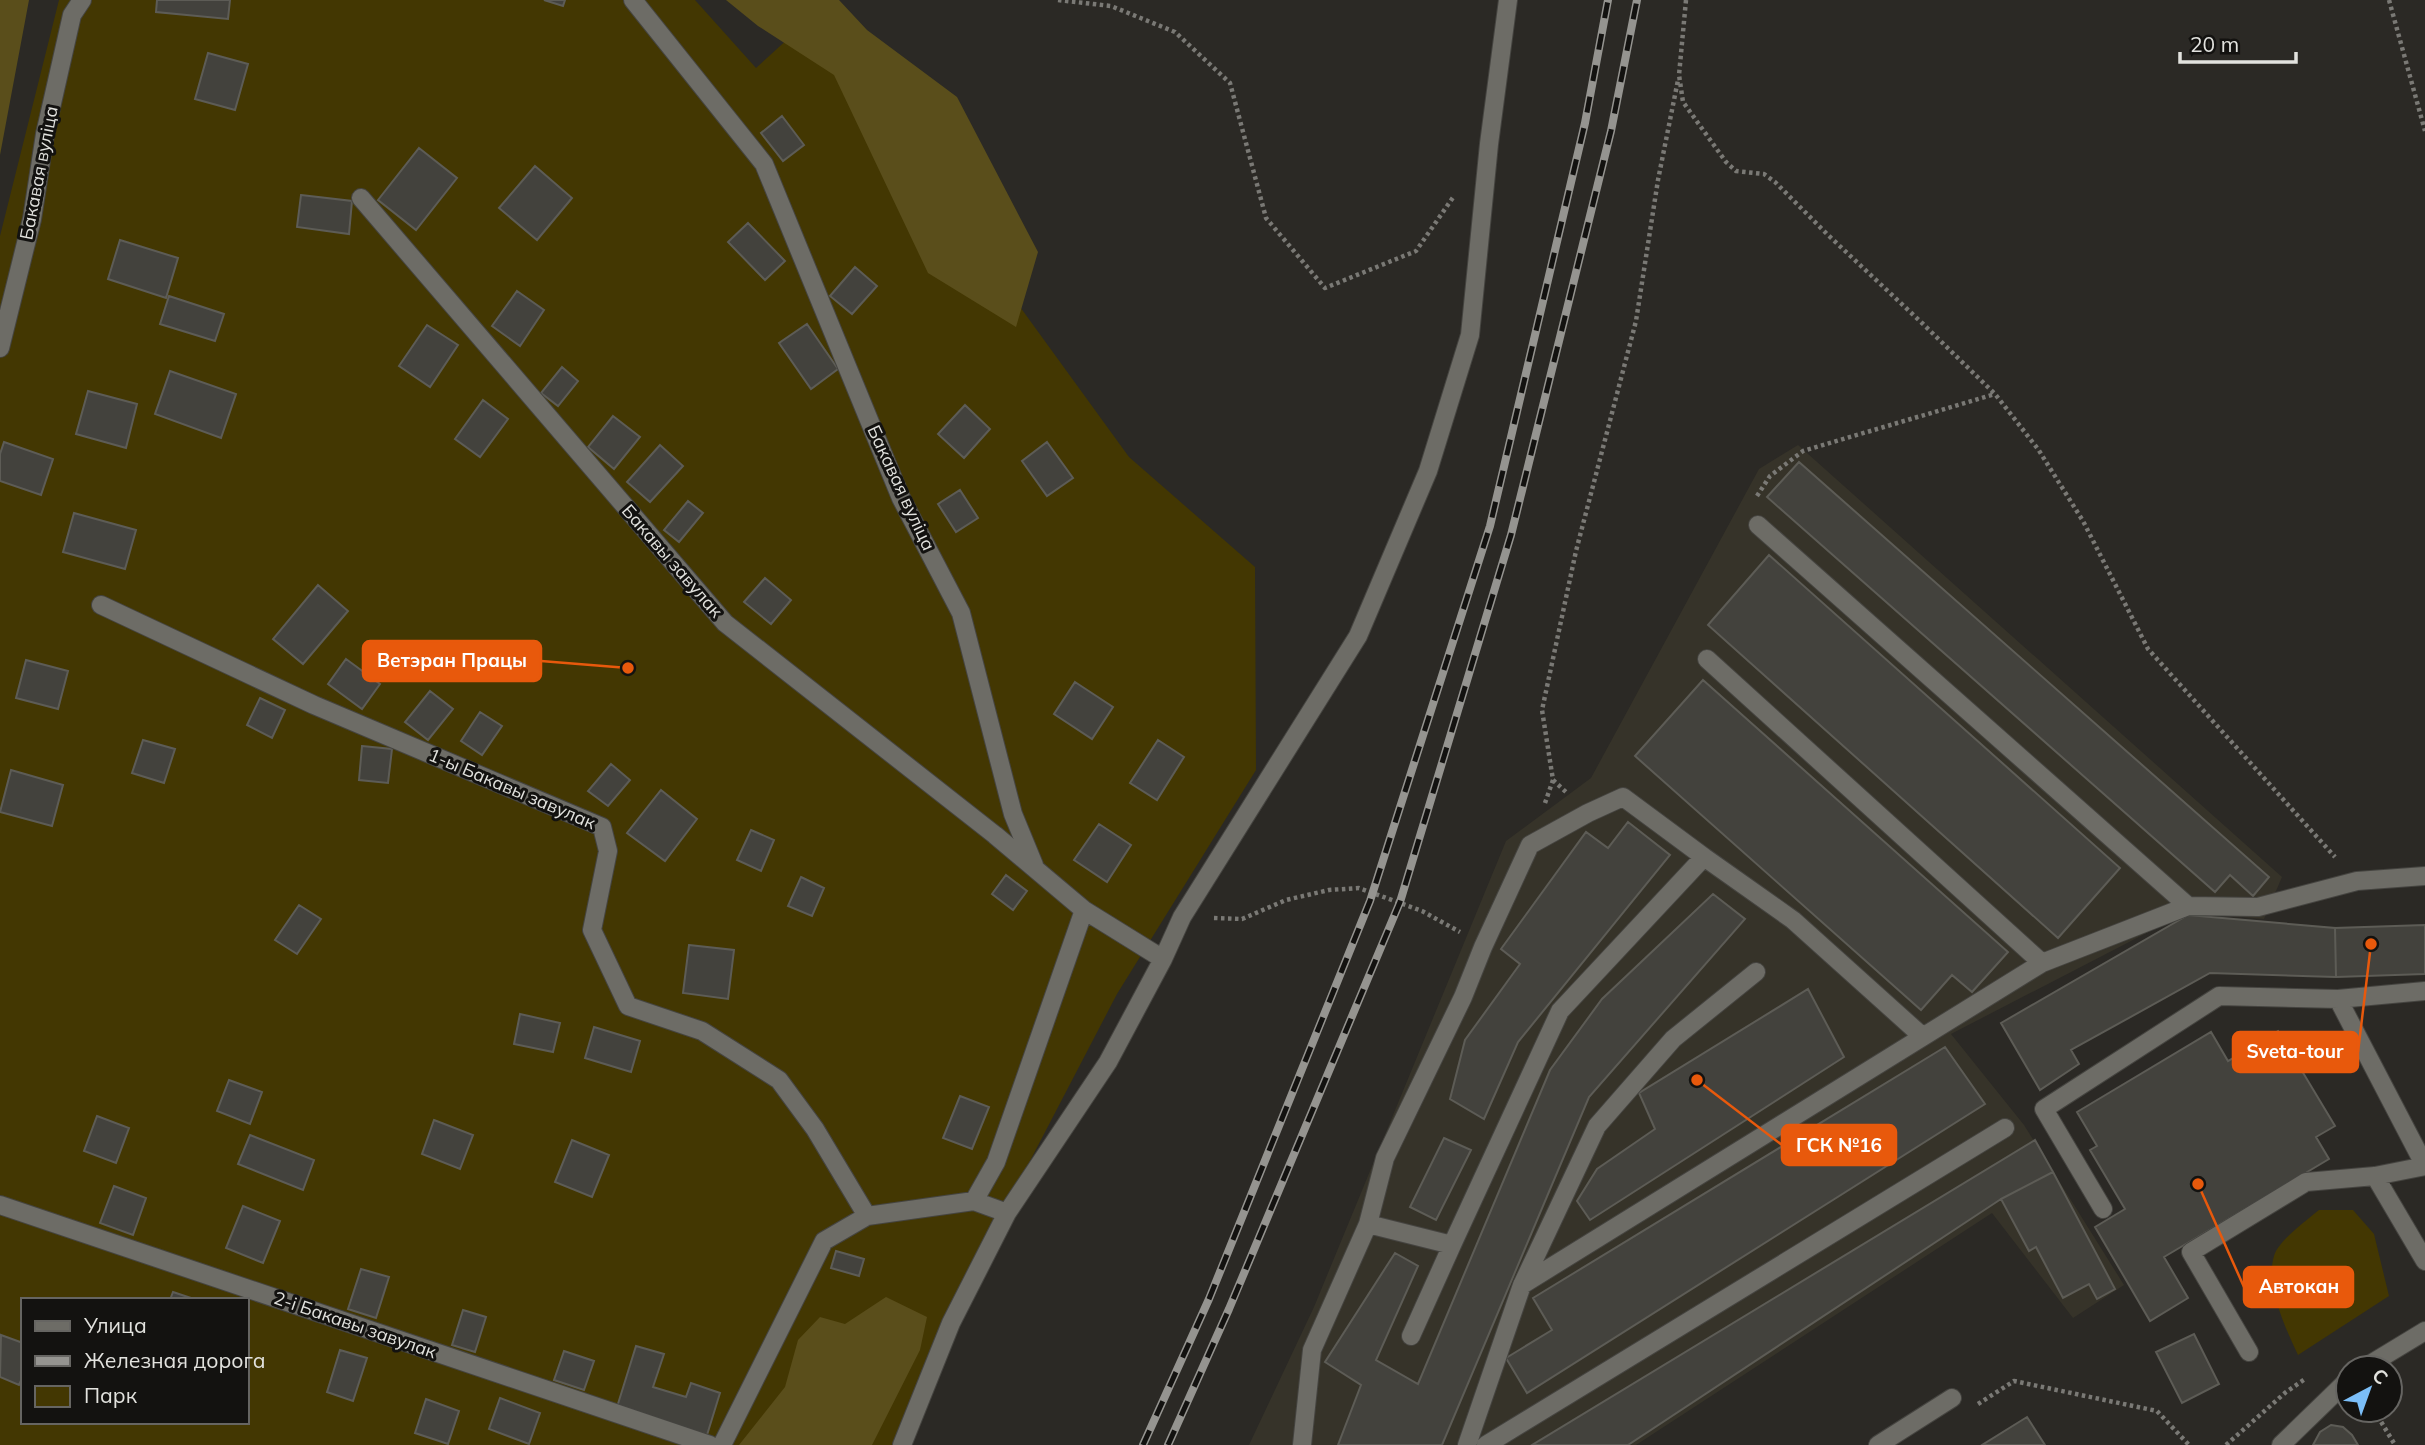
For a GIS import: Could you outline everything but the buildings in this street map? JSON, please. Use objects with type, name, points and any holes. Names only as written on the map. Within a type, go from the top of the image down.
[{"type":"street","name":"Бакавая вуліца","points":[[0,348],[32,219],[45,134],[72,15],[82,0]]},
{"type":"street","name":"Бакавая вуліца","points":[[633,0],[764,164],[901,498],[961,613],[1013,814],[1035,868],[1084,910],[1163,958]]},
{"type":"street","points":[[902,1445],[951,1324],[1007,1213],[1108,1062],[1182,917],[1358,636],[1428,471],[1470,335],[1489,144],[1508,0]]},
{"type":"street","name":"Бакавы завулак","points":[[361,198],[725,623],[1035,868]]},
{"type":"street","points":[[1758,525],[2188,906]]},
{"type":"street","name":"1-ы Бакавы завулак","points":[[101,606],[314,705],[602,827],[608,851],[592,930],[628,1006],[702,1031],[779,1080],[815,1129],[867,1216]]},
{"type":"street","points":[[1707,659],[2042,963]]},
{"type":"street","points":[[1302,1445],[1312,1350],[1368,1224],[1385,1158],[1464,997],[1483,947],[1530,845],[1623,797],[1793,920],[1922,1037]]},
{"type":"street","points":[[1411,1336],[1559,1011],[1704,857]]},
{"type":"street","points":[[1522,1285],[2042,963],[2188,906],[2258,907],[2357,881],[2425,876]]},
{"type":"street","points":[[975,1201],[996,1161],[1084,910]]},
{"type":"street","points":[[1467,1445],[1522,1285],[1597,1126],[1673,1039],[1756,972]]},
{"type":"street","points":[[2103,1209],[2044,1109],[2219,996],[2338,999],[2425,991]]},
{"type":"street","points":[[2249,1352],[2191,1252],[2306,1182],[2375,1176],[2425,1166],[2338,999]]},
{"type":"street","points":[[1486,1445],[2005,1128]]},
{"type":"street","points":[[2375,1176],[2425,1261]]},
{"type":"street","points":[[722,1445],[824,1241],[867,1216],[975,1201],[1007,1213]]},
{"type":"street","name":"2-і Бакавы завулак","points":[[0,1205],[710,1445]]},
{"type":"street","points":[[1368,1224],[1452,1245]]},
{"type":"street","points":[[2387,1354],[2425,1331]]},
{"type":"street","points":[[2281,1445],[2334,1394]]},
{"type":"street","points":[[1878,1445],[1952,1398]]},
{"type":"path","points":[[1058,0],[1111,6],[1175,32],[1230,83],[1266,218],[1325,288],[1416,251],[1460,187]]},
{"type":"path","points":[[1530,845],[1553,780],[1542,710],[1576,551],[1636,321],[1658,180],[1679,75],[1686,0]]},
{"type":"path","points":[[2389,0],[2425,131]]},
{"type":"path","points":[[1679,75],[1683,102],[1726,162],[1736,171],[1764,174],[1775,182],[1995,394],[2038,449],[2082,521],[2148,649],[2357,881]]},
{"type":"path","points":[[1758,525],[1751,504],[1770,476],[1803,451],[1995,394]]},
{"type":"path","points":[[1182,917],[1242,919],[1286,900],[1329,890],[1359,888],[1445,922],[1483,947]]},
{"type":"path","points":[[1970,1409],[2014,1381],[2157,1411],[2189,1445]]},
{"type":"path","points":[[2382,1424],[2395,1445]]},
{"type":"shaded area","points":[[0,0],[29,0],[0,155]]},
{"type":"shaded area","points":[[726,0],[839,0],[867,30],[957,97],[1038,252],[1016,327],[928,273],[834,75],[758,26]]},
{"type":"shaded area","points":[[1798,445],[2282,877],[2264,919],[2187,912],[1951,1034],[2024,1125],[2124,1285],[2073,1318],[1992,1213],[1636,1445],[1249,1445],[1314,1307],[1506,841],[1591,778],[1759,469]]},
{"type":"shaded area","points":[[886,1297],[927,1317],[920,1350],[872,1445],[739,1445],[785,1387],[798,1340],[820,1317],[845,1324]]},
{"type":"green space","points":[[59,0],[695,0],[756,68],[802,26],[1023,311],[1129,457],[1255,567],[1256,770],[1117,994],[1020,1180],[892,1445],[0,1445],[0,236]]},
{"type":"green space","points":[[2319,1210],[2353,1210],[2374,1234],[2389,1296],[2298,1355],[2278,1307],[2272,1267],[2274,1256],[2281,1244]]},
{"type":"railway","points":[[1143,1445],[1209,1299],[1370,901],[1490,526],[1585,123],[1608,0]]},
{"type":"railway","points":[[1168,1445],[1229,1309],[1400,902],[1511,535],[1611,131],[1637,0]]},
{"type":"place","name":"Ветэран Працы","points":[[628,668]]},
{"type":"place","name":"Sveta-tour","points":[[2371,944]]},
{"type":"place","name":"ГСК №16","points":[[1697,1080]]},
{"type":"place","name":"Автокан","points":[[2198,1184]]}]
